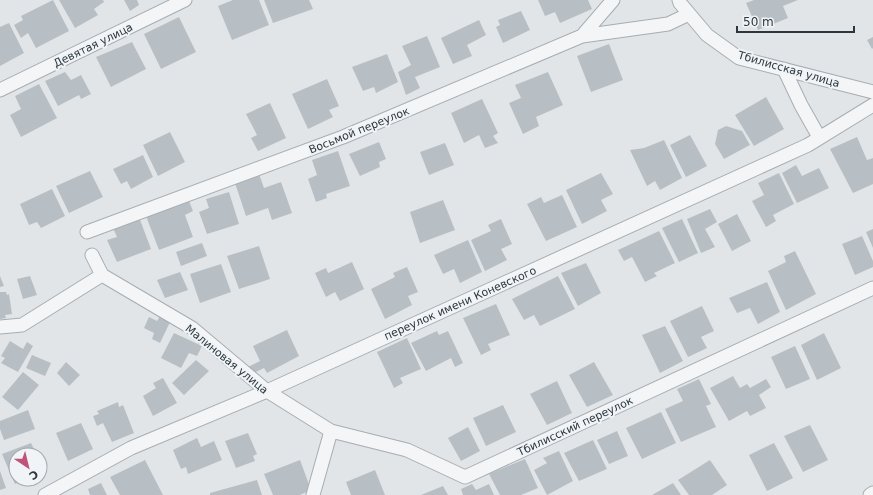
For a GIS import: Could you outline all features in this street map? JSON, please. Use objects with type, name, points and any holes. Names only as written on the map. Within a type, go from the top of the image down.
[{"type":"street","name":"Девятая улица","points":[[0,90],[185,0]]},
{"type":"street","name":"Восьмой переулок","points":[[87,232],[343,137],[582,36],[613,0]]},
{"type":"street","name":"Тбилисская улица","points":[[680,0],[680,3],[707,35],[739,58],[873,92]]},
{"type":"street","points":[[582,36],[668,24],[689,14]]},
{"type":"street","points":[[784,69],[801,105],[819,137]]},
{"type":"street","name":"переулок имени Коневского","points":[[45,495],[131,448],[267,392],[808,145],[873,105]]},
{"type":"street","points":[[0,327],[22,325],[102,275],[92,255]]},
{"type":"street","name":"Малиновая улица","points":[[102,275],[192,328],[267,392],[331,431]]},
{"type":"street","name":"Тбилисский переулок","points":[[331,431],[407,450],[465,477],[873,288]]},
{"type":"street","points":[[313,495],[331,431]]},
{"type":"building","points":[[53,0],[69,31],[36,48],[28,33],[21,38],[14,25],[23,20],[21,16]]},
{"type":"building","points":[[59,0],[103,0],[104,2],[94,9],[98,15],[75,28]]},
{"type":"building","points":[[124,0],[137,0],[139,5],[130,11]]},
{"type":"building","points":[[233,0],[259,0],[269,25],[232,40],[218,6]]},
{"type":"building","points":[[264,0],[309,0],[313,9],[273,23]]},
{"type":"building","points":[[538,0],[588,0],[592,9],[560,23],[555,12],[545,16]]},
{"type":"building","points":[[754,0],[798,0],[783,6],[788,18],[758,30],[746,3]]},
{"type":"building","points":[[521,11],[530,30],[503,43],[496,27],[500,25],[498,20]]},
{"type":"building","points":[[179,17],[196,52],[161,69],[144,34]]},
{"type":"building","points":[[479,20],[486,35],[467,45],[472,56],[453,64],[441,38]]},
{"type":"building","points":[[9,23],[24,53],[0,66],[0,27]]},
{"type":"building","points":[[427,36],[440,67],[415,77],[420,88],[406,95],[398,72],[411,65],[402,46]]},
{"type":"building","points":[[873,37],[873,48],[872,49],[867,40]]},
{"type":"building","points":[[132,42],[146,69],[111,87],[96,57]]},
{"type":"building","points":[[609,44],[623,80],[591,92],[577,56]]},
{"type":"building","points":[[387,54],[398,82],[376,93],[374,87],[363,91],[352,67]]},
{"type":"building","points":[[65,72],[71,80],[81,75],[91,94],[81,99],[79,95],[58,106],[45,81]]},
{"type":"building","points":[[548,72],[563,105],[536,117],[539,126],[523,134],[509,103],[521,98],[515,85]]},
{"type":"building","points":[[327,79],[339,106],[329,110],[333,117],[308,129],[292,94]]},
{"type":"building","points":[[39,84],[57,118],[21,137],[10,115],[21,109],[15,96]]},
{"type":"building","points":[[766,97],[784,129],[754,146],[735,115]]},
{"type":"building","points":[[482,99],[498,133],[493,136],[498,143],[485,148],[479,135],[464,143],[451,113]]},
{"type":"building","points":[[270,103],[286,138],[258,151],[251,138],[257,135],[246,114]]},
{"type":"building","points":[[726,126],[742,131],[750,145],[724,159],[715,144],[718,130]]},
{"type":"building","points":[[170,132],[185,162],[158,176],[143,145]]},
{"type":"building","points":[[690,135],[707,166],[686,177],[670,145]]},
{"type":"building","points":[[857,137],[867,160],[873,158],[873,184],[853,193],[830,149]]},
{"type":"building","points":[[664,140],[682,178],[660,190],[655,181],[647,186],[630,150],[644,148]]},
{"type":"building","points":[[379,142],[386,159],[379,162],[380,167],[360,176],[349,154]]},
{"type":"building","points":[[445,143],[454,165],[429,175],[420,152]]},
{"type":"building","points":[[338,151],[350,186],[326,194],[327,198],[316,202],[308,179],[317,175],[312,160]]},
{"type":"building","points":[[143,155],[153,177],[131,189],[127,181],[121,184],[113,169]]},
{"type":"building","points":[[796,165],[802,176],[819,168],[829,188],[797,203],[782,173]]},
{"type":"building","points":[[90,171],[103,197],[69,213],[56,186]]},
{"type":"building","points":[[601,173],[613,194],[601,200],[607,211],[582,224],[566,190]]},
{"type":"building","points":[[779,173],[794,204],[773,215],[776,221],[766,227],[752,201],[764,195],[758,183]]},
{"type":"building","points":[[259,174],[264,188],[281,182],[292,213],[272,220],[268,208],[246,216],[235,183]]},
{"type":"building","points":[[52,189],[65,216],[41,228],[37,222],[29,225],[20,204]]},
{"type":"building","points":[[229,192],[239,224],[207,234],[199,212],[209,208],[206,199]]},
{"type":"building","points":[[562,195],[577,227],[546,241],[527,204],[541,197],[544,203]]},
{"type":"building","points":[[443,200],[455,230],[420,243],[410,212]]},
{"type":"building","points":[[189,201],[193,211],[185,215],[193,237],[159,250],[146,216]]},
{"type":"building","points":[[710,209],[717,222],[705,229],[715,247],[701,253],[687,219]]},
{"type":"building","points":[[737,214],[751,241],[732,251],[718,224]]},
{"type":"building","points":[[139,217],[151,249],[117,262],[107,240],[117,237],[113,228]]},
{"type":"building","points":[[501,219],[512,244],[501,249],[507,260],[485,271],[471,240],[491,231],[488,225]]},
{"type":"building","points":[[682,219],[698,253],[679,262],[662,228]]},
{"type":"building","points":[[873,229],[873,248],[866,232]]},
{"type":"building","points":[[659,231],[675,263],[654,273],[657,276],[645,282],[632,257],[624,261],[618,250]]},
{"type":"building","points":[[862,236],[873,261],[873,267],[855,275],[842,244]]},
{"type":"building","points":[[468,240],[482,272],[460,283],[454,269],[443,274],[434,255]]},
{"type":"building","points":[[202,243],[207,256],[181,266],[176,252]]},
{"type":"building","points":[[259,246],[270,279],[239,289],[227,256]]},
{"type":"building","points":[[795,251],[816,294],[786,310],[768,271],[786,262],[784,256]]},
{"type":"building","points":[[352,262],[364,289],[340,301],[335,292],[326,297],[315,273],[326,268],[328,273]]},
{"type":"building","points":[[586,263],[601,293],[578,306],[561,273]]},
{"type":"building","points":[[221,264],[231,292],[200,303],[190,274]]},
{"type":"building","points":[[407,267],[418,292],[408,296],[412,305],[385,319],[371,289],[395,277],[393,273]]},
{"type":"building","points":[[180,272],[188,290],[165,298],[157,280]]},
{"type":"building","points":[[0,276],[4,286],[0,287]]},
{"type":"building","points":[[30,276],[37,295],[23,299],[17,279]]},
{"type":"building","points":[[558,276],[575,309],[540,326],[534,315],[524,320],[512,299]]},
{"type":"building","points":[[767,282],[780,312],[758,324],[750,308],[737,313],[729,298]]},
{"type":"building","points":[[0,292],[6,292],[7,295],[9,294],[12,314],[5,315],[6,318],[0,319]]},
{"type":"building","points":[[496,304],[510,335],[488,344],[491,350],[481,355],[463,318]]},
{"type":"building","points":[[702,306],[714,331],[701,337],[707,348],[688,357],[670,321]]},
{"type":"building","points":[[160,316],[170,322],[160,343],[152,339],[154,333],[144,328],[149,317],[157,321]]},
{"type":"building","points":[[665,326],[683,361],[660,373],[642,335]]},
{"type":"building","points":[[287,330],[299,356],[267,373],[264,368],[252,374],[248,367],[260,361],[253,346]]},
{"type":"building","points":[[437,331],[439,335],[448,331],[463,363],[455,367],[451,358],[426,371],[411,343]]},
{"type":"building","points":[[174,333],[202,346],[197,356],[189,353],[181,368],[161,358]]},
{"type":"building","points":[[824,333],[841,368],[817,380],[801,345]]},
{"type":"building","points":[[407,338],[421,369],[400,378],[403,383],[394,388],[377,352]]},
{"type":"building","points":[[10,341],[23,349],[27,342],[33,346],[18,372],[1,363],[5,358],[1,356]]},
{"type":"building","points":[[795,346],[810,379],[786,389],[771,357]]},
{"type":"building","points":[[32,355],[51,363],[45,376],[26,368]]},
{"type":"building","points":[[196,360],[209,371],[184,395],[172,383]]},
{"type":"building","points":[[66,362],[80,375],[69,386],[57,373]]},
{"type":"building","points":[[594,362],[613,395],[587,407],[569,375]]},
{"type":"building","points":[[23,372],[39,385],[18,410],[2,397]]},
{"type":"building","points":[[733,376],[740,388],[747,384],[750,388],[766,379],[771,387],[759,395],[766,408],[750,416],[747,411],[729,421],[710,388]]},
{"type":"building","points":[[163,378],[177,403],[153,416],[143,396],[156,388],[153,383]]},
{"type":"building","points":[[699,379],[711,404],[706,406],[716,427],[681,442],[665,409],[683,401],[677,389]]},
{"type":"building","points":[[557,381],[572,413],[547,425],[530,394]]},
{"type":"building","points":[[118,402],[119,407],[123,405],[134,433],[112,442],[103,423],[97,426],[93,416],[99,414],[97,411]]},
{"type":"building","points":[[503,405],[516,432],[486,446],[473,418]]},
{"type":"building","points":[[28,410],[35,429],[4,440],[0,429],[0,421]]},
{"type":"building","points":[[661,412],[676,443],[642,459],[626,428]]},
{"type":"building","points":[[81,423],[93,449],[68,461],[56,433]]},
{"type":"building","points":[[810,425],[828,460],[803,472],[784,436]]},
{"type":"building","points":[[468,427],[480,451],[461,461],[448,438]]},
{"type":"building","points":[[617,431],[628,456],[609,464],[597,440]]},
{"type":"building","points":[[248,433],[257,454],[253,456],[255,461],[236,468],[225,441]]},
{"type":"building","points":[[197,438],[201,447],[214,441],[222,460],[188,474],[186,467],[181,469],[173,450]]},
{"type":"building","points":[[593,440],[607,469],[579,481],[564,453]]},
{"type":"building","points":[[31,443],[33,447],[20,447]]},
{"type":"building","points":[[774,443],[793,478],[767,491],[749,455]]},
{"type":"building","points":[[559,451],[573,481],[547,495],[534,470],[547,463],[543,458]]},
{"type":"building","points":[[8,452],[8,468],[2,454]]},
{"type":"building","points":[[525,459],[538,488],[521,495],[500,495],[489,474]]},
{"type":"building","points":[[145,460],[163,495],[120,495],[110,477]]},
{"type":"building","points":[[300,460],[311,490],[300,495],[273,495],[264,474]]},
{"type":"building","points":[[710,460],[727,485],[712,495],[689,495],[678,480]]},
{"type":"building","points":[[375,470],[385,495],[351,495],[346,482]]},
{"type":"building","points":[[0,471],[6,488],[0,490]]},
{"type":"building","points":[[257,480],[262,495],[210,495],[210,493]]},
{"type":"building","points":[[101,483],[107,495],[90,495],[88,489]]},
{"type":"building","points":[[673,483],[681,495],[652,495]]},
{"type":"building","points":[[472,484],[476,490],[489,484],[494,495],[463,495],[461,489]]},
{"type":"building","points":[[443,486],[448,495],[421,495]]}]
